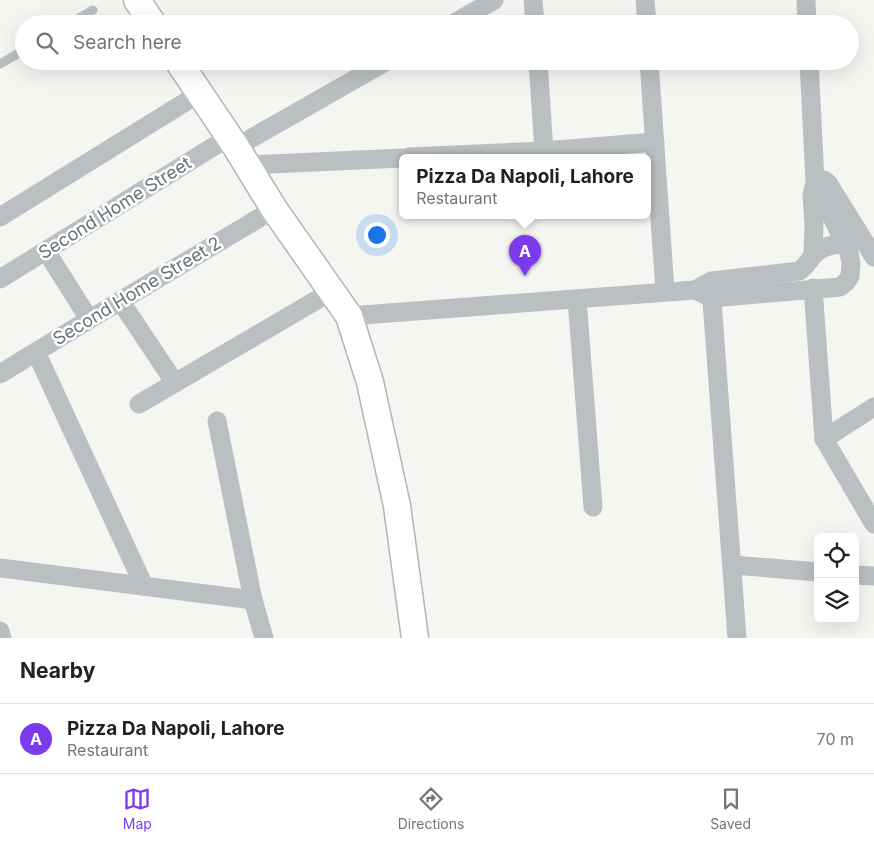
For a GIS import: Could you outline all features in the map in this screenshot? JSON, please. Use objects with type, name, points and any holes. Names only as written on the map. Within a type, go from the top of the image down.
[{"type":"street","points":[[137,0],[147,15]]},
{"type":"street","points":[[469,15],[494,0]]},
{"type":"street","points":[[533,0],[534,15]]},
{"type":"street","points":[[645,0],[646,15]]},
{"type":"street","points":[[806,0],[807,15]]},
{"type":"street","points":[[184,70],[274,210],[349,316],[370,382],[397,506],[415,638]]},
{"type":"street","name":"Second Home Street","points":[[0,279],[46,251],[237,150],[372,70]]},
{"type":"street","points":[[539,70],[544,151]]},
{"type":"street","points":[[650,70],[665,291]]},
{"type":"street","points":[[349,316],[665,291],[840,287],[850,276],[851,263],[845,244],[815,181],[809,70]]},
{"type":"street","points":[[0,218],[200,93]]},
{"type":"street","points":[[476,154],[544,151],[655,142]]},
{"type":"street","points":[[237,150],[399,158]]},
{"type":"street","points":[[813,255],[812,186],[815,181],[822,179],[828,183],[874,256]]},
{"type":"street","name":"Second Home Street 2","points":[[0,374],[274,210]]},
{"type":"street","points":[[706,290],[793,273],[804,268],[813,255],[831,245],[845,244]]},
{"type":"street","points":[[46,251],[89,319]]},
{"type":"street","points":[[813,288],[824,440],[874,524]]},
{"type":"street","points":[[706,290],[733,565],[737,638]]},
{"type":"street","points":[[139,404],[332,291]]},
{"type":"street","points":[[577,299],[593,507]]},
{"type":"street","points":[[121,302],[175,383]]},
{"type":"street","points":[[36,352],[144,586]]},
{"type":"street","points":[[824,440],[874,407]]},
{"type":"street","points":[[217,421],[253,600],[264,638]]},
{"type":"street","points":[[733,565],[814,572]]},
{"type":"street","points":[[0,568],[253,600]]},
{"type":"street","points":[[859,575],[874,576]]},
{"type":"street","points":[[0,631],[2,638]]},
{"type":"lane","points":[[84,15],[93,10]]},
{"type":"lane","points":[[0,64],[15,55]]},
{"type":"place","name":"Pizza Da Napoli, Lahore","points":[[525,276]]}]
